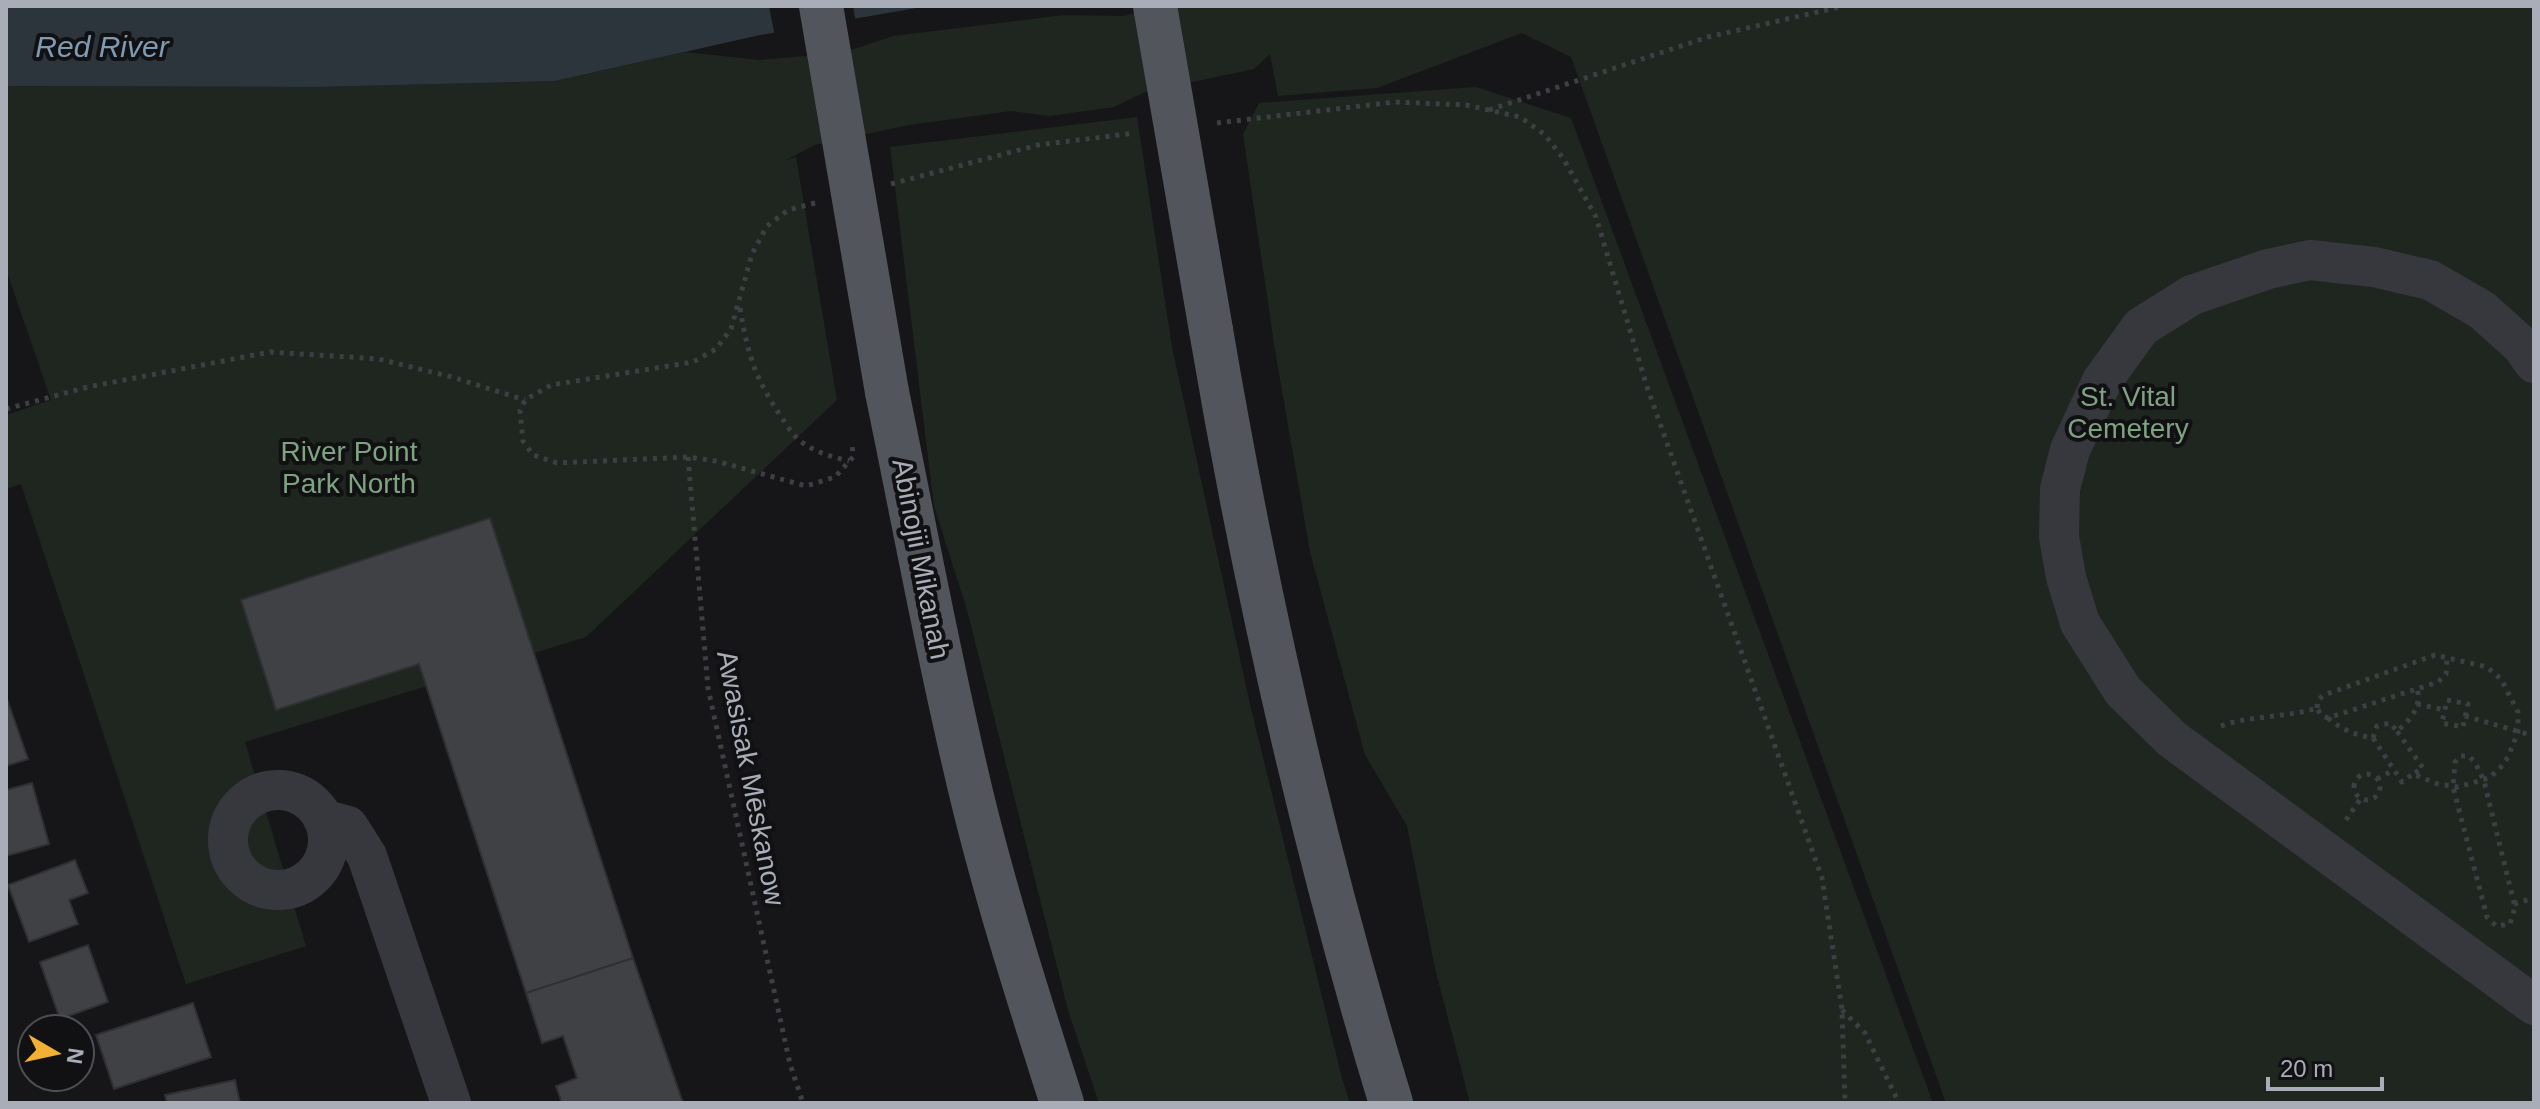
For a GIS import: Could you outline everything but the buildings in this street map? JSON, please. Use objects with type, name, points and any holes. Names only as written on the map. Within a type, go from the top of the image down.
[{"type":"main road","name":"Abinojii Mikanah","points":[[821,6],[887,392],[929,610],[974,803],[1015,957],[1062,1103]]},
{"type":"main road","points":[[1155,6],[1229,433],[1278,672],[1337,910],[1391,1103]]},
{"type":"lane","points":[[2534,363],[2522,346],[2482,310],[2430,280],[2374,267],[2310,260],[2268,269],[2192,295],[2141,327],[2102,381],[2070,450],[2060,489],[2059,537],[2066,577],[2080,623],[2123,691],[2172,739],[2534,1005]]},
{"type":"lane","points":[[323,819],[348,826],[367,856],[451,1103]]},
{"type":"path","points":[[1488,110],[1708,37],[1844,6]]},
{"type":"path","points":[[739,303],[747,350],[758,380],[787,426],[805,445],[825,455],[849,461]]},
{"type":"path","points":[[6,409],[88,387],[270,352],[379,359],[452,377],[525,400]]},
{"type":"path","name":"Awasisak Mēskanow","points":[[688,457],[708,688],[790,1064],[803,1103]]},
{"type":"path","points":[[2373,738],[2377,726],[2390,723],[2423,768],[2413,774],[2402,782],[2373,738],[2340,728],[2321,715],[2317,708],[2318,700],[2324,695],[2435,655],[2487,667],[2501,679],[2518,712],[2518,732],[2500,768],[2484,781],[2453,787],[2413,774]]},
{"type":"path","points":[[2328,718],[2438,682],[2446,674],[2447,660]]},
{"type":"path","points":[[2397,731],[2407,724],[2417,704],[2417,689]]},
{"type":"path","points":[[2447,700],[2468,704],[2463,727],[2442,723],[2445,710],[2447,700]]},
{"type":"path","points":[[2417,704],[2445,710]]},
{"type":"path","points":[[2192,754],[2208,733],[2226,724],[2299,714],[2317,708]]},
{"type":"path","points":[[2465,716],[2534,736]]},
{"type":"path","points":[[2461,756],[2469,756],[2484,781],[2514,904],[2510,924],[2496,926],[2490,922],[2453,787],[2455,762],[2461,756]]},
{"type":"path","points":[[2377,779],[2394,770]]},
{"type":"path","points":[[2367,774],[2377,779],[2380,788],[2377,796],[2369,800],[2358,796],[2355,784],[2359,777],[2367,774]]},
{"type":"path","points":[[2514,904],[2534,898]]},
{"type":"path","points":[[1842,1009],[1865,1033],[1899,1103]]},
{"type":"green space","name":"St. Vital Cemetery","points":[[1169,6],[2534,6],[2534,1103],[1946,1103],[1571,57],[1522,33],[1377,88],[1278,96],[1270,54],[1254,69],[1145,92],[1114,107],[1050,116],[1011,111],[909,125],[815,145],[784,161],[796,157],[837,400],[586,637],[245,742],[306,946],[186,984],[21,484],[6,489],[6,415],[51,400],[6,269],[6,86],[318,87],[555,81],[685,52],[759,60],[842,53],[893,36],[1064,15],[1123,16]]},
{"type":"green space","points":[[1476,87],[1571,118],[1933,1103],[1470,1103],[1435,968],[1407,826],[1365,755],[1310,552],[1275,350],[1243,134],[1259,103]]},
{"type":"green space","points":[[1137,117],[1172,347],[1251,709],[1350,1103],[1099,1103],[1068,1010],[967,610],[934,506],[890,147]]},
{"type":"water","name":"Red River","points":[[6,6],[928,6],[760,35],[555,81],[318,87],[6,86]]},
{"type":"pier","points":[[769,6],[853,6],[856,23],[775,37]]},
{"type":"park label","name":"River Point Park North","points":[[349,467]]}]
